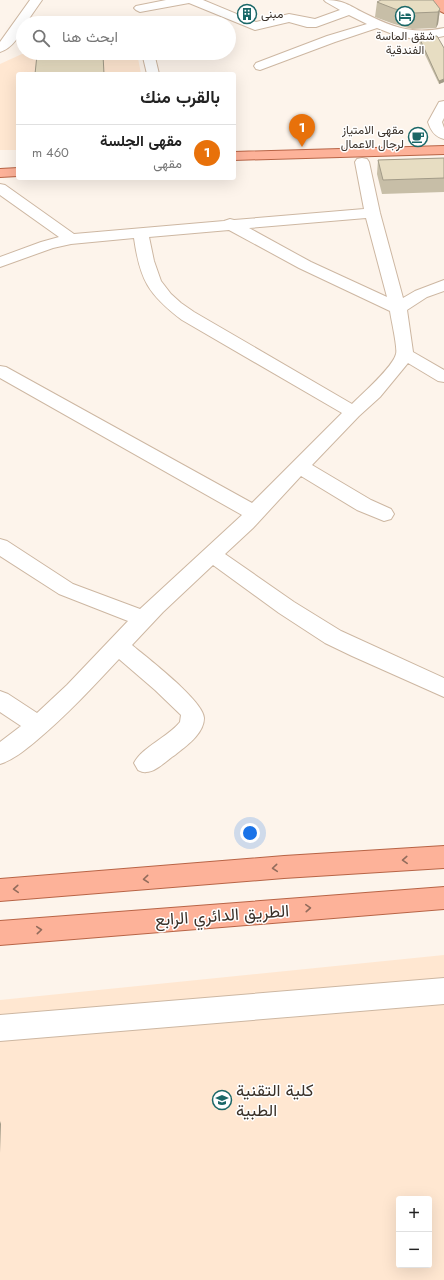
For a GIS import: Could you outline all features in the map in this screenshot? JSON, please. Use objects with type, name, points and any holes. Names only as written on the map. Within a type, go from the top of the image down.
[{"type":"main road","points":[[439,0],[444,9]]},
{"type":"main road","points":[[236,156],[444,150]]},
{"type":"main road","points":[[236,165],[444,160]]},
{"type":"main road","points":[[0,163],[16,163]]},
{"type":"main road","points":[[0,173],[16,172]]},
{"type":"main road","points":[[0,890],[284,867],[444,858]]},
{"type":"main road","name":"الطريق الدائري الرابع","points":[[0,933],[444,898]]},
{"type":"street","points":[[25,16],[36,0]]},
{"type":"street","points":[[142,16],[139,4],[186,0]]},
{"type":"street","points":[[193,0],[231,16]]},
{"type":"street","points":[[330,0],[379,24],[410,36],[426,36],[444,32]]},
{"type":"street","points":[[236,18],[255,26],[289,18],[295,18],[308,23],[316,23],[351,10]]},
{"type":"street","points":[[260,66],[331,39],[379,24]]},
{"type":"street","points":[[0,48],[7,43],[16,30]]},
{"type":"street","points":[[149,60],[152,72]]},
{"type":"street","points":[[444,105],[435,122],[437,129],[444,135]]},
{"type":"street","points":[[0,755],[18,743],[38,726],[94,673],[144,618],[246,523],[254,512],[353,412],[374,393],[398,366],[405,354],[398,308],[372,212],[362,162]]},
{"type":"street","points":[[0,188],[72,239]]},
{"type":"street","points":[[0,262],[47,245],[72,239],[372,212]]},
{"type":"street","points":[[230,224],[305,265],[398,308]]},
{"type":"street","points":[[141,233],[146,267],[151,281],[168,302],[188,316],[353,412]]},
{"type":"street","points":[[398,308],[421,294],[444,285]]},
{"type":"street","points":[[405,354],[444,377]]},
{"type":"street","points":[[0,372],[254,512]]},
{"type":"street","points":[[300,467],[364,505],[384,514]]},
{"type":"street","points":[[0,546],[66,590],[144,618]]},
{"type":"street","points":[[213,555],[334,638],[428,679],[444,688]]},
{"type":"street","points":[[119,647],[163,684],[192,712],[193,718],[190,727],[170,746],[146,763]]},
{"type":"street","points":[[0,700],[38,726]]},
{"type":"street","points":[[0,1028],[444,991]]},
{"type":"shaded area","points":[[16,57],[16,60],[138,60],[141,72],[16,72],[16,150],[0,150],[0,64]]},
{"type":"shaded area","name":"كلية التقنية الطبية","points":[[444,955],[444,1280],[0,1280],[0,1000]]},
{"type":"building","points":[[381,0],[433,0],[440,9],[438,12],[414,13],[395,9],[377,2]]},
{"type":"building","points":[[437,36],[444,48],[444,79],[439,81],[419,37]]},
{"type":"building","points":[[36,60],[103,60],[104,72],[35,72]]},
{"type":"building","points":[[444,158],[444,178],[383,180],[378,160]]},
{"type":"place","name":"مبنى","points":[[247,14]]},
{"type":"place","name":"شقق الماسة الفندقية","points":[[405,16]]},
{"type":"place","name":"مقهى الامتياز لرجال الاعمال","points":[[418,137]]},
{"type":"place","name":"مقهى الجلسة","points":[[302,147]]},
{"type":"place","name":"كلية التقنية الطبية","points":[[222,1100]]}]
